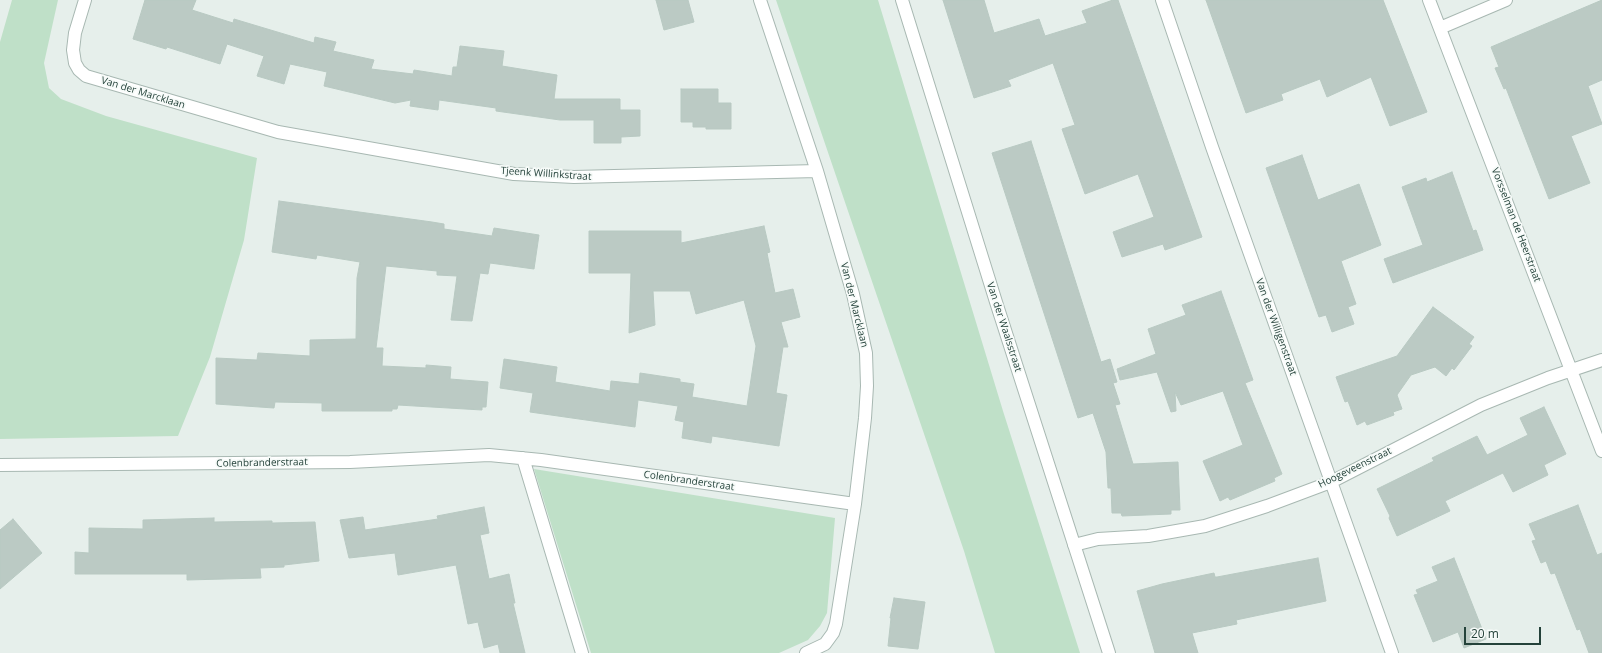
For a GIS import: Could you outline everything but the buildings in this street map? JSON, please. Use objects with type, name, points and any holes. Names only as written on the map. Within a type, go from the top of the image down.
[{"type":"street","name":"Van der Marcklaan","points":[[86,0],[75,33],[74,50],[75,63],[79,70],[86,76],[278,132]]},
{"type":"street","name":"Van der Marcklaan","points":[[760,0],[817,171],[853,294],[866,353],[867,386],[865,418],[855,504],[834,629],[825,644],[806,653]]},
{"type":"street","name":"Van der Waalsstraat","points":[[902,0],[1109,653]]},
{"type":"street","name":"Van der Willigenstraat","points":[[1162,0],[1392,653]]},
{"type":"street","name":"Vorsselman de Heerstraat","points":[[1429,0],[1602,451]]},
{"type":"street","points":[[1440,28],[1506,0]]},
{"type":"street","name":"Tjeenk Willinkstraat","points":[[278,132],[514,174],[574,177],[817,171]]},
{"type":"street","name":"Hoogeveenstraat","points":[[1074,545],[1098,539],[1148,536],[1206,526],[1268,506],[1331,482],[1481,405],[1571,370],[1602,360]]},
{"type":"street","name":"Colenbranderstraat","points":[[0,465],[350,462],[489,455],[523,458],[855,504]]},
{"type":"street","points":[[523,458],[582,653]]},
{"type":"green space","points":[[12,0],[58,0],[44,63],[49,88],[61,99],[106,116],[257,158],[244,240],[210,357],[178,436],[0,439],[0,42]]},
{"type":"green space","points":[[776,0],[878,0],[1003,411],[1080,653],[995,653],[964,551]]},
{"type":"green space","points":[[534,469],[835,518],[827,613],[820,626],[808,640],[779,653],[591,653]]}]
